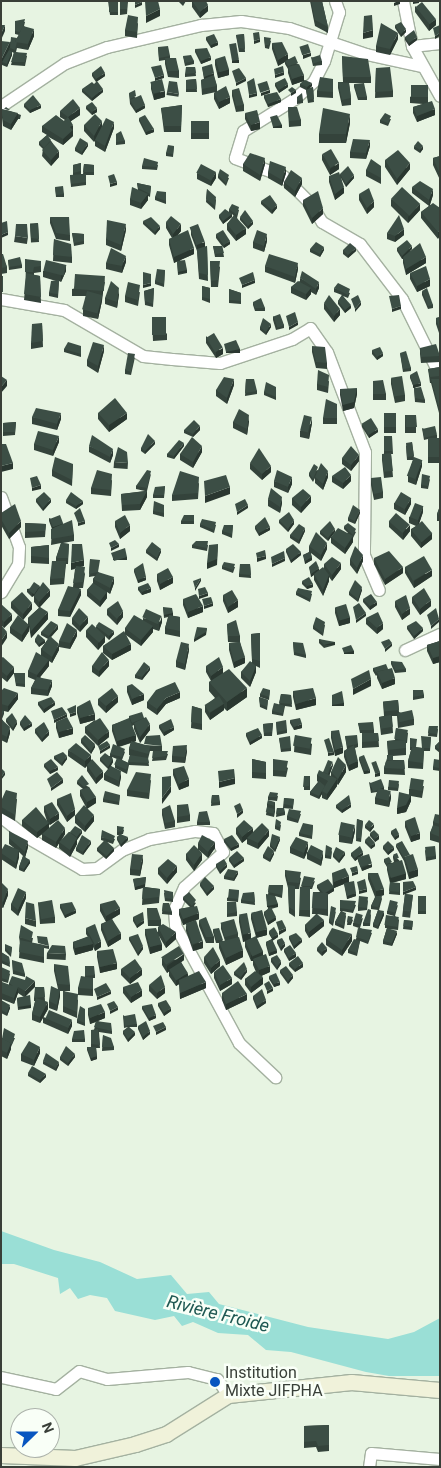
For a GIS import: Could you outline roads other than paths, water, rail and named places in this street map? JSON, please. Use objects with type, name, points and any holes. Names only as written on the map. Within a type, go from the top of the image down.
[{"type":"street","points":[[336,1],[339,12],[331,42],[314,81],[294,99],[243,131],[235,158],[283,176],[311,204],[322,222],[360,244],[402,299],[440,376]]},
{"type":"street","points":[[403,1],[412,46],[421,66],[440,96]]},
{"type":"street","points":[[1,106],[64,63],[107,47],[202,25],[241,21],[289,28],[331,42],[421,66]]},
{"type":"street","points":[[412,46],[440,43]]},
{"type":"street","points":[[1,299],[64,310],[143,356],[172,359],[220,363],[292,339],[310,328],[327,352],[365,452],[364,555],[379,590]]},
{"type":"street","points":[[1,497],[19,547],[18,564],[1,592]]},
{"type":"street","points":[[405,650],[440,634]]},
{"type":"street","points":[[1,817],[25,836],[82,869],[97,868],[122,850],[150,840],[194,831],[213,833],[223,852],[184,887],[174,908],[175,925],[239,1043],[274,1077]]},
{"type":"street","points":[[1,1377],[56,1389],[79,1370],[108,1379],[188,1372],[218,1379],[228,1395]]},
{"type":"street","points":[[1,1455],[78,1462],[166,1434],[228,1395],[352,1382],[440,1390]]},
{"type":"street","points":[[369,1467],[371,1453],[440,1458]]},
{"type":"water","name":"Rivière Froide","points":[[1,1231],[54,1250],[100,1262],[137,1279],[171,1275],[187,1294],[209,1292],[219,1304],[308,1327],[388,1339],[414,1332],[440,1318],[440,1376],[389,1376],[366,1372],[291,1352],[266,1350],[248,1335],[218,1333],[193,1322],[182,1326],[174,1316],[155,1320],[115,1311],[107,1298],[90,1295],[78,1299],[70,1288],[60,1294],[58,1278],[14,1264],[1,1264]]},
{"type":"place","name":"Institution Mixte JIFPHA","points":[[215,1382]]}]
